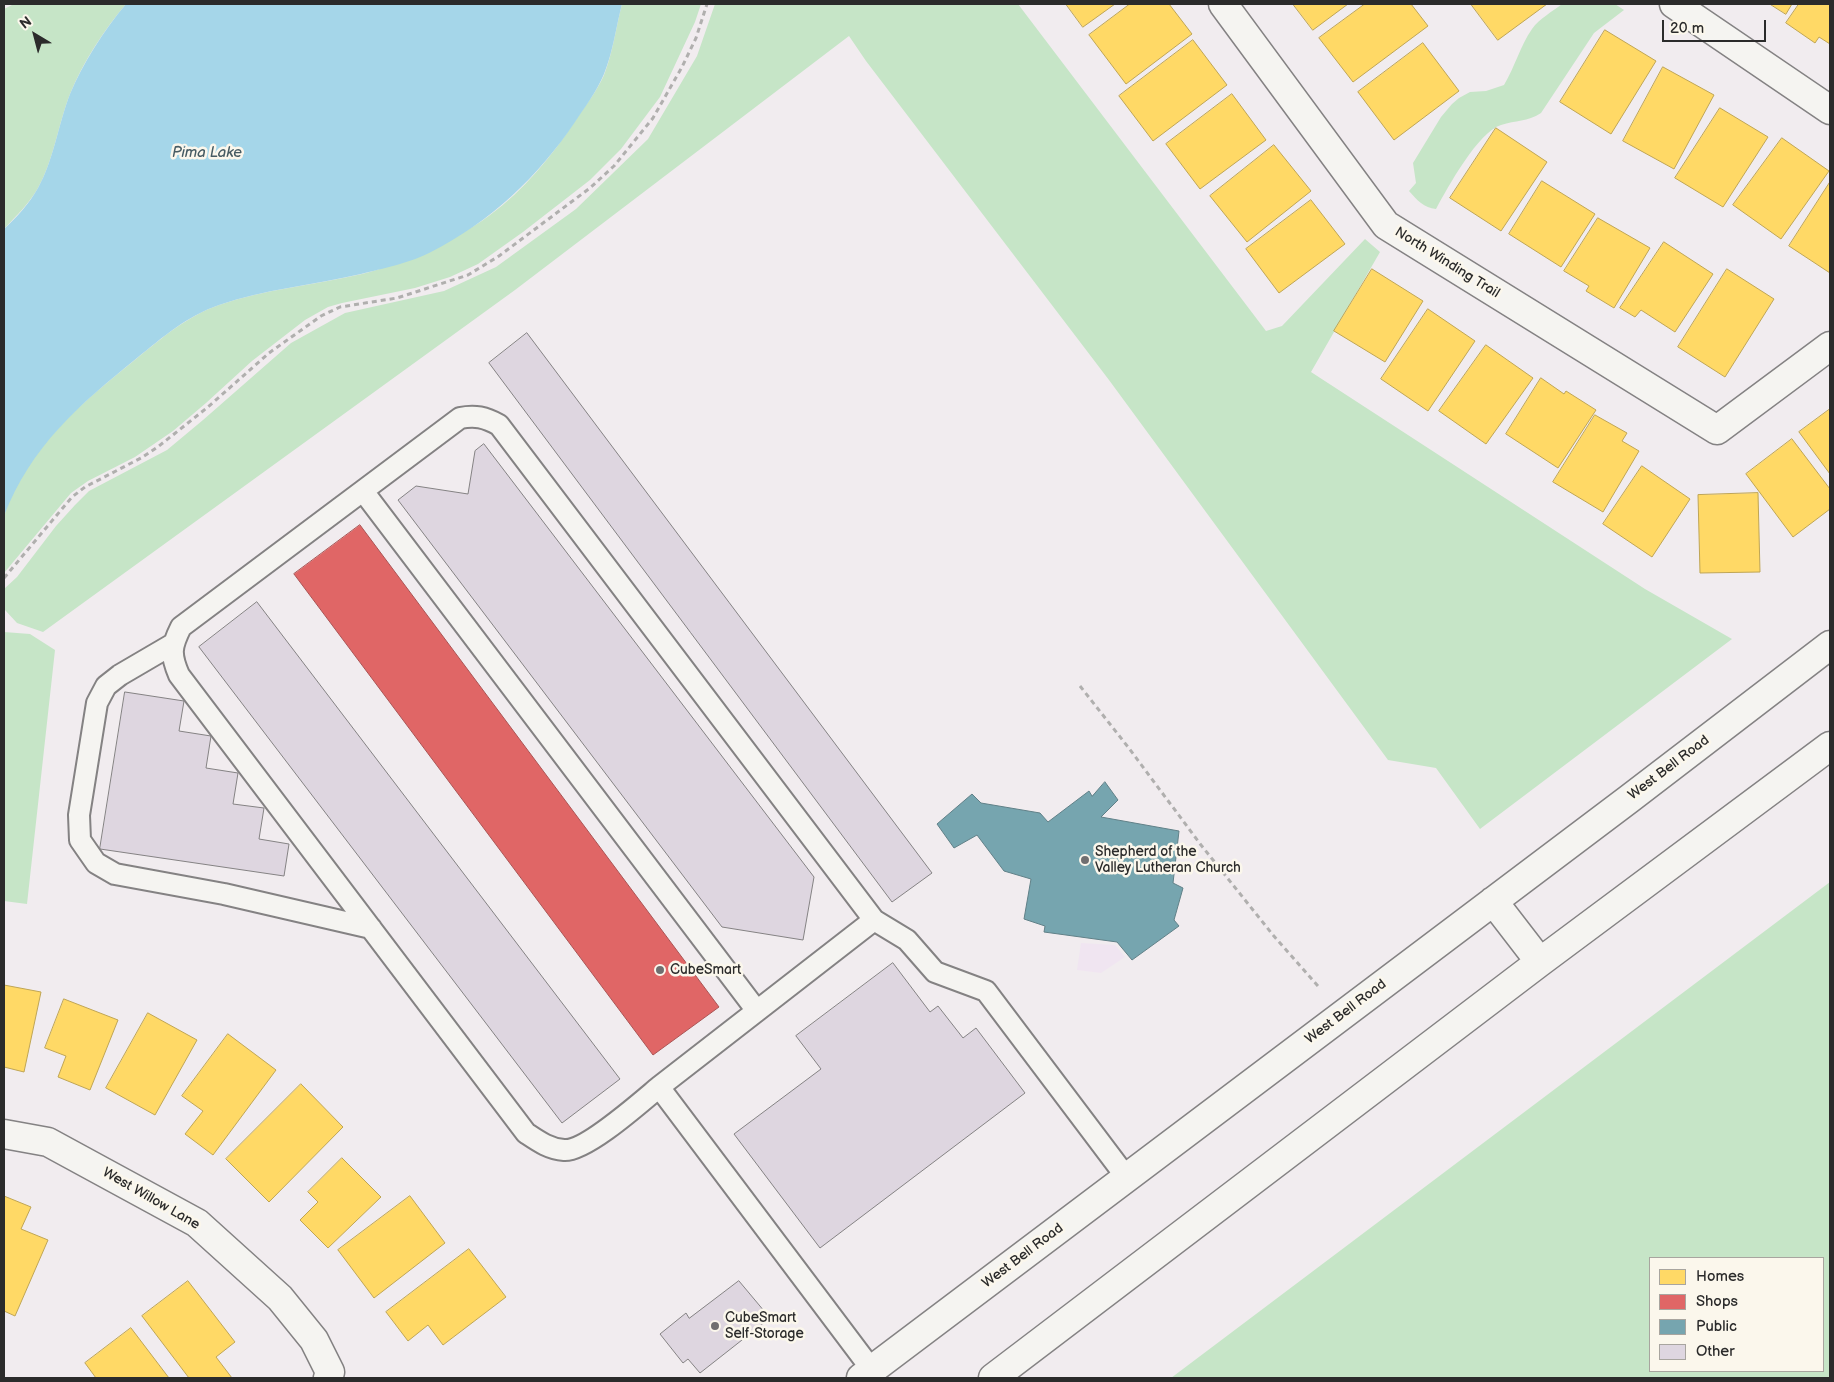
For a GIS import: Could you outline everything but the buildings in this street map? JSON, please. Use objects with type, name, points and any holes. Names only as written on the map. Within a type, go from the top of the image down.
[{"type":"main road","name":"North Winding Trail","points":[[1223,4],[1386,226],[1717,430],[1830,346]]},
{"type":"main road","points":[[1674,4],[1830,110]]},
{"type":"main road","name":"West Bell Road","points":[[866,1374],[1830,645]]},
{"type":"main road","points":[[993,1378],[1540,962],[1830,746]]},
{"type":"main road","points":[[1493,901],[1540,962]]},
{"type":"main road","name":"West Willow Lane","points":[[4,1134],[48,1142],[197,1223],[280,1298],[314,1340],[329,1375]]},
{"type":"lane","points":[[371,928],[224,894],[115,874],[96,863],[80,840],[78,815],[98,703],[106,686],[120,675],[172,644],[181,627],[460,418],[472,416],[487,417],[499,425],[874,920],[907,940],[935,972],[986,991],[1127,1178]]},
{"type":"lane","points":[[363,490],[757,1011]]},
{"type":"lane","points":[[172,644],[173,660],[179,675],[526,1133],[544,1146],[565,1151],[587,1143],[874,920]]},
{"type":"lane","points":[[659,1087],[866,1374]]},
{"type":"path","points":[[4,578],[72,498],[85,487],[141,458],[159,446],[208,407],[269,353],[321,316],[340,307],[397,298],[468,276],[499,256],[590,188],[614,166],[653,118],[682,68],[696,38],[707,4]]},
{"type":"path","points":[[1080,686],[1201,845],[1273,935],[1318,986]]},
{"type":"shaded area","points":[[1081,943],[1115,945],[1125,957],[1101,973],[1077,970]]},
{"type":"green space","points":[[14,4],[126,4],[95,47],[75,82],[52,154],[38,188],[26,205],[4,229],[4,9]]},
{"type":"green space","points":[[622,4],[701,4],[695,22],[660,97],[621,149],[590,180],[478,264],[450,277],[415,288],[328,307],[305,320],[252,361],[173,431],[135,457],[88,481],[71,493],[4,573],[4,519],[15,489],[27,467],[42,446],[78,409],[116,375],[165,336],[196,315],[219,305],[254,295],[344,278],[395,264],[451,238],[490,215],[537,172],[557,147],[594,93],[607,66]]},
{"type":"green space","points":[[715,4],[1018,4],[1266,331],[1282,326],[1365,239],[1380,252],[1311,372],[1645,589],[1732,639],[1480,829],[1436,768],[1388,760],[1109,380],[866,61],[849,36],[515,290],[43,632],[17,623],[5,610],[4,589],[17,577],[56,526],[89,491],[167,450],[291,343],[345,313],[444,291],[496,267],[576,209],[648,139],[697,56]]},
{"type":"green space","points":[[1562,4],[1615,4],[1624,10],[1594,33],[1541,113],[1501,125],[1492,130],[1464,161],[1436,209],[1421,203],[1409,191],[1416,183],[1413,163],[1441,117],[1452,104],[1470,92],[1486,91],[1504,85],[1532,29]]},
{"type":"green space","points":[[4,632],[30,634],[55,650],[27,904],[4,901]]},
{"type":"green space","points":[[1830,882],[1830,1378],[1171,1378]]},
{"type":"water","name":"Pima Lake","points":[[126,4],[622,4],[607,66],[594,93],[561,142],[545,161],[529,179],[493,212],[453,240],[415,259],[361,274],[236,300],[207,310],[186,321],[116,375],[59,428],[28,468],[4,516],[4,229],[14,220],[38,188],[52,154],[75,82],[95,47]]},
{"type":"place","name":"Shepherd of the Valley Lutheran Church","points":[[1085,860]]},
{"type":"place","name":"CubeSmart","points":[[660,970]]},
{"type":"place","name":"CubeSmart Self-Storage","points":[[715,1326]]}]
